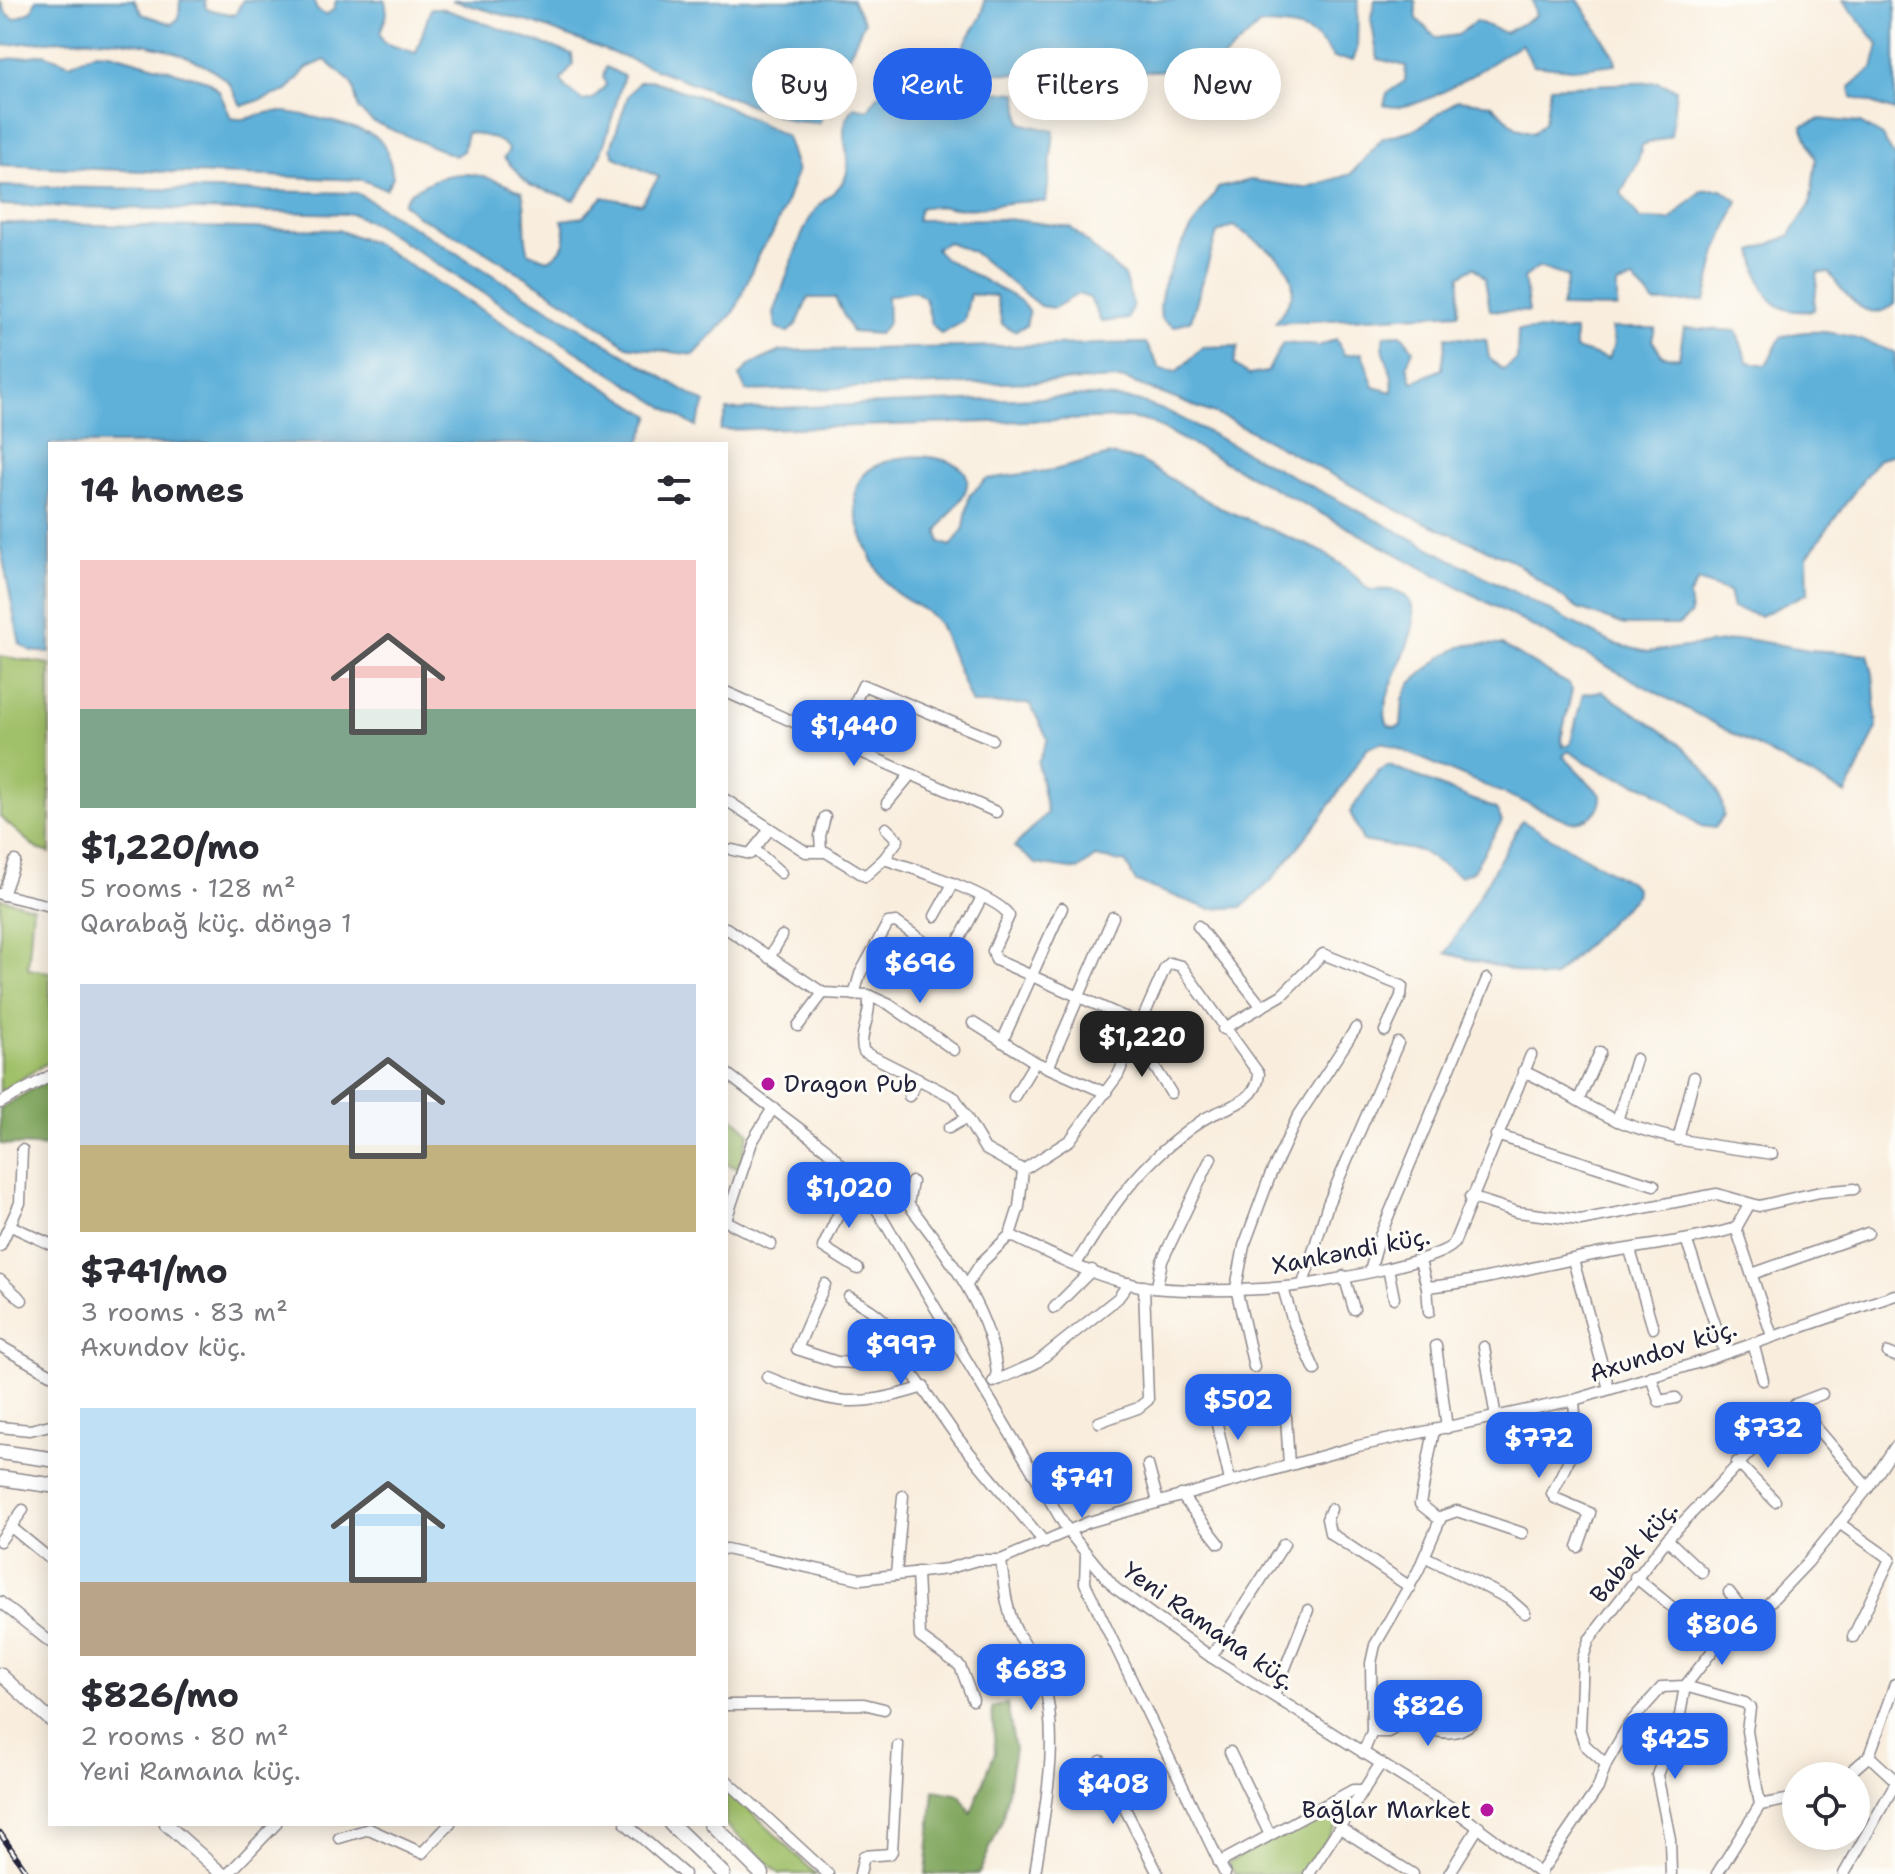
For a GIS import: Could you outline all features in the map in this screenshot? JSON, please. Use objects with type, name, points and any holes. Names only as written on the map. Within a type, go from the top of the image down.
[{"type":"highway","points":[[0,1452],[48,1459]]},
{"type":"highway","points":[[0,1478],[48,1485]]},
{"type":"highway","points":[[673,1826],[721,1874]]},
{"type":"highway","points":[[714,1826],[762,1874]]},
{"type":"main road","points":[[0,1674],[48,1718]]},
{"type":"main road","points":[[168,1826],[222,1874]]},
{"type":"street","points":[[837,741],[863,685],[992,739]]},
{"type":"street","points":[[728,693],[996,812]]},
{"type":"street","points":[[887,803],[911,774]]},
{"type":"street","points":[[728,801],[806,852],[812,855],[821,851]]},
{"type":"street","points":[[821,851],[820,836],[825,817]]},
{"type":"street","points":[[821,851],[865,876],[884,859],[898,840],[886,828]]},
{"type":"street","points":[[733,850],[747,855],[770,829]]},
{"type":"street","points":[[754,849],[781,873]]},
{"type":"street","points":[[884,859],[953,884],[1008,913],[993,956],[1140,1024]]},
{"type":"street","points":[[15,861],[1,894],[48,906]]},
{"type":"street","points":[[935,916],[953,884]]},
{"type":"street","points":[[950,957],[982,897]]},
{"type":"street","points":[[1002,1042],[1062,908]]},
{"type":"street","points":[[1048,1068],[1113,917]]},
{"type":"street","points":[[854,995],[860,974],[888,923],[896,922],[923,941]]},
{"type":"street","points":[[1198,926],[1262,1007]]},
{"type":"street","points":[[728,929],[823,993],[868,995],[890,1005],[954,1050]]},
{"type":"street","points":[[769,958],[782,936]]},
{"type":"street","points":[[1223,1029],[1295,984],[1323,954],[1402,986],[1385,1031]]},
{"type":"street","points":[[1023,1170],[1070,1140],[1106,1093],[1133,1042],[1165,968],[1176,963],[1259,1074],[1256,1086],[1243,1102],[1219,1109],[1186,1131],[1132,1180],[1076,1264]]},
{"type":"street","points":[[1370,1271],[1380,1236],[1487,979]]},
{"type":"street","points":[[798,1026],[823,993]]},
{"type":"street","points":[[868,995],[869,1017],[861,1048],[955,1098],[974,1135],[990,1154],[1023,1170]]},
{"type":"street","points":[[973,1023],[1035,1062],[1106,1093]]},
{"type":"street","points":[[1254,1367],[1236,1288],[1247,1237],[1270,1176],[1297,1118],[1356,1028]]},
{"type":"street","points":[[1133,1042],[1144,1050],[1171,1093]]},
{"type":"street","points":[[1303,1284],[1328,1204],[1398,1043]]},
{"type":"street","points":[[1579,1099],[1600,1052]]},
{"type":"street","name":"Xankəndi küç.","points":[[1010,1235],[1076,1264],[1144,1286],[1283,1288],[1420,1261],[1451,1248],[1531,1055]]},
{"type":"street","points":[[1617,1121],[1636,1059]]},
{"type":"street","points":[[1014,1097],[1035,1062]]},
{"type":"street","points":[[1523,1071],[1617,1121],[1678,1140],[1772,1154]]},
{"type":"street","name":"Yeni Ramana küç.","points":[[728,1074],[826,1149],[866,1191],[1068,1531],[1115,1588],[1211,1657],[1479,1826],[1540,1873]]},
{"type":"street","points":[[0,1103],[48,1077]]},
{"type":"street","points":[[1678,1140],[1694,1077]]},
{"type":"street","points":[[909,1096],[918,1078]]},
{"type":"street","points":[[728,1215],[752,1142],[773,1108]]},
{"type":"street","points":[[949,1128],[966,1118]]},
{"type":"street","points":[[1496,1135],[1654,1185]]},
{"type":"street","points":[[0,1246],[20,1203],[22,1150]]},
{"type":"street","points":[[1157,1286],[1162,1261],[1211,1158]]},
{"type":"street","points":[[968,1283],[981,1263],[1010,1235],[1019,1207],[1023,1170]]},
{"type":"street","points":[[912,1182],[908,1204],[968,1283],[995,1362],[997,1380]]},
{"type":"street","points":[[1470,1197],[1517,1212],[1580,1220],[1717,1194],[1749,1205],[1854,1189]]},
{"type":"street","points":[[858,1269],[823,1247],[837,1217],[866,1191]]},
{"type":"street","points":[[1427,1287],[1494,1279],[1573,1260],[1687,1242],[1736,1228],[1749,1205]]},
{"type":"street","points":[[728,1222],[771,1244]]},
{"type":"street","points":[[11,1226],[48,1243]]},
{"type":"street","points":[[1736,1228],[1772,1336]]},
{"type":"street","points":[[1752,1274],[1868,1233]]},
{"type":"street","points":[[1687,1242],[1725,1353]]},
{"type":"street","points":[[1630,1250],[1653,1328]]},
{"type":"street","points":[[1573,1260],[1609,1389]]},
{"type":"street","points":[[1420,1261],[1429,1312]]},
{"type":"street","points":[[1388,1268],[1394,1298]]},
{"type":"street","points":[[1054,1308],[1092,1270]]},
{"type":"street","points":[[1344,1276],[1354,1309]]},
{"type":"street","points":[[0,1280],[22,1300]]},
{"type":"street","points":[[984,1387],[1036,1363],[1118,1298],[1129,1283]]},
{"type":"street","points":[[825,1284],[797,1349],[837,1362],[901,1366],[924,1387],[959,1440],[1045,1543]]},
{"type":"street","points":[[1099,1422],[1138,1408],[1148,1400],[1144,1286]]},
{"type":"street","points":[[1283,1288],[1293,1322],[1315,1370]]},
{"type":"street","name":"Axundov küç.","points":[[728,1549],[861,1579],[977,1560],[1001,1560],[1068,1531],[1181,1495],[1289,1465],[1574,1400],[1895,1295]]},
{"type":"street","points":[[849,1297],[891,1327],[897,1337],[901,1366]]},
{"type":"street","points":[[1753,1343],[1763,1380]]},
{"type":"street","points":[[0,1346],[48,1373]]},
{"type":"street","points":[[1436,1346],[1447,1428]]},
{"type":"street","points":[[1484,1347],[1496,1418]]},
{"type":"street","points":[[1651,1376],[1659,1401],[1676,1398]]},
{"type":"street","points":[[767,1377],[812,1395],[840,1402],[876,1402],[924,1387]]},
{"type":"street","points":[[1822,1394],[1796,1404],[1868,1488]]},
{"type":"street","points":[[1574,1400],[1577,1443],[1552,1494],[1590,1513],[1578,1547]]},
{"type":"street","name":"Babək küç.","points":[[1606,1764],[1593,1755],[1582,1738],[1583,1658],[1589,1640],[1667,1539],[1737,1462],[1796,1404]]},
{"type":"street","points":[[1214,1411],[1230,1481]]},
{"type":"street","points":[[1286,1417],[1289,1465]]},
{"type":"street","points":[[0,1427],[30,1430],[48,1426]]},
{"type":"street","points":[[1434,1430],[1420,1504],[1424,1510],[1440,1517],[1457,1511],[1522,1533]]},
{"type":"street","points":[[1671,1874],[1670,1839],[1657,1775],[1680,1715],[1685,1686],[1721,1640],[1752,1621],[1839,1523],[1868,1488],[1895,1447]]},
{"type":"street","points":[[1737,1462],[1775,1501]]},
{"type":"street","points":[[1148,1465],[1158,1502]]},
{"type":"street","points":[[1181,1495],[1219,1543]]},
{"type":"street","points":[[896,1575],[903,1496]]},
{"type":"street","points":[[1331,1509],[1327,1519],[1330,1533],[1410,1587]]},
{"type":"street","points":[[0,1541],[23,1510]]},
{"type":"street","points":[[1363,1753],[1372,1732],[1372,1653],[1378,1636],[1426,1557],[1440,1517]]},
{"type":"street","points":[[1839,1523],[1890,1559],[1890,1577],[1866,1606],[1853,1637]]},
{"type":"street","points":[[11,1527],[48,1557]]},
{"type":"street","points":[[1667,1539],[1702,1572]]},
{"type":"street","points":[[1211,1657],[1284,1544]]},
{"type":"street","points":[[1086,1555],[1085,1583],[1225,1874]]},
{"type":"street","points":[[1426,1557],[1509,1599],[1525,1613]]},
{"type":"street","points":[[1001,1560],[1010,1614],[1017,1631],[1035,1656],[1047,1695],[1050,1770],[1035,1874]]},
{"type":"street","points":[[917,1572],[920,1637],[966,1673],[973,1700]]},
{"type":"street","points":[[1635,1577],[1684,1617]]},
{"type":"street","points":[[1729,1592],[1752,1621]]},
{"type":"street","points":[[0,1602],[48,1640]]},
{"type":"street","points":[[1274,1696],[1308,1610]]},
{"type":"street","points":[[1862,1762],[1869,1756],[1895,1684]]},
{"type":"street","points":[[1540,1873],[1598,1788],[1606,1764],[1629,1724],[1656,1692],[1666,1685],[1685,1686],[1748,1705],[1747,1731],[1760,1805],[1717,1874]]},
{"type":"street","points":[[728,1705],[864,1704],[884,1709]]},
{"type":"street","points":[[1372,1732],[1388,1732],[1404,1723],[1451,1735],[1461,1733],[1472,1723]]},
{"type":"street","points":[[860,1874],[864,1856],[890,1854],[892,1851],[898,1746]]},
{"type":"street","points":[[1230,1752],[1270,1835]]},
{"type":"street","points":[[1844,1874],[1895,1782],[1869,1756]]},
{"type":"street","points":[[1101,1761],[1158,1874]]},
{"type":"street","points":[[1310,1874],[1381,1763]]},
{"type":"street","points":[[728,1782],[828,1874]]},
{"type":"street","points":[[1219,1863],[1353,1790],[1364,1790]]},
{"type":"street","points":[[1760,1805],[1782,1801]]},
{"type":"street","points":[[228,1874],[274,1826]]},
{"type":"street","points":[[339,1838],[369,1829],[422,1853],[448,1826]]},
{"type":"street","points":[[628,1826],[684,1874]]},
{"type":"street","points":[[1449,1874],[1479,1826]]},
{"type":"street","points":[[1340,1828],[1413,1874]]},
{"type":"green space","points":[[0,656],[48,664],[48,852],[37,849],[0,817]]},
{"type":"green space","points":[[0,898],[33,907],[28,969],[48,972],[48,1062],[0,1092]]},
{"type":"green space","points":[[48,1080],[48,1147],[0,1144],[0,1108]]},
{"type":"green space","points":[[728,1113],[749,1132],[739,1169],[728,1165]]},
{"type":"green space","points":[[1007,1703],[1015,1749],[1003,1818],[979,1874],[926,1874],[934,1790],[960,1795],[971,1813],[995,1752],[992,1708]]},
{"type":"green space","points":[[728,1790],[816,1874],[780,1874],[727,1826]]},
{"type":"green space","points":[[1356,1797],[1303,1874],[1235,1874],[1227,1863],[1347,1798]]},
{"type":"water","points":[[0,0],[6,13],[15,19],[32,11],[36,0],[134,0],[142,14],[172,24],[179,18],[180,0],[205,0],[206,9],[235,15],[243,0],[313,0],[317,10],[326,15],[334,9],[336,0],[385,0],[387,14],[380,33],[384,43],[416,53],[431,8],[441,8],[572,54],[573,64],[561,80],[583,101],[593,99],[606,85],[603,77],[606,67],[624,76],[599,157],[574,200],[529,185],[504,158],[509,150],[495,139],[467,132],[463,151],[455,156],[373,122],[359,110],[352,83],[325,60],[307,68],[287,91],[242,106],[226,80],[202,64],[175,52],[147,45],[88,39],[0,46]]},
{"type":"water","points":[[451,0],[852,0],[864,22],[852,48],[752,48],[752,106],[536,24]]},
{"type":"water","points":[[984,0],[1358,0],[1357,50],[1353,60],[1333,58],[1311,34],[1293,27],[1260,25],[1235,48],[1164,48],[1164,70],[1148,72],[1148,48],[1008,48],[1008,73],[992,73],[992,48],[963,48],[983,9]]},
{"type":"water","points":[[1375,0],[1415,0],[1417,19],[1436,38],[1458,35],[1476,21],[1505,33],[1536,16],[1532,0],[1578,0],[1614,55],[1616,64],[1572,69],[1533,65],[1521,44],[1435,96],[1399,107],[1384,105],[1387,93],[1405,81],[1406,66],[1378,59],[1371,19]]},
{"type":"water","points":[[1843,0],[1895,0],[1895,111],[1852,97],[1850,87],[1873,68],[1879,45]]},
{"type":"water","points":[[96,52],[110,53],[208,81],[219,91],[231,118],[294,113],[368,133],[384,145],[393,177],[386,189],[362,180],[0,165],[0,60],[44,54],[70,64]]},
{"type":"water","points":[[650,80],[724,105],[786,136],[797,171],[784,208],[772,235],[760,251],[735,311],[694,355],[627,346],[575,308],[477,246],[417,216],[403,203],[416,189],[451,175],[475,175],[498,181],[522,192],[529,253],[548,260],[564,243],[562,220],[583,217],[603,197],[641,204],[659,177],[615,157],[611,148],[628,96],[639,82]]},
{"type":"water","points":[[1657,82],[1676,89],[1671,136],[1642,145],[1637,164],[1621,193],[1640,219],[1670,220],[1702,190],[1722,189],[1738,201],[1717,251],[1705,301],[1655,303],[1633,280],[1617,285],[1617,308],[1561,307],[1568,277],[1538,267],[1524,278],[1529,312],[1490,310],[1485,278],[1474,267],[1460,276],[1459,313],[1275,323],[1292,295],[1293,283],[1289,273],[1274,254],[1233,226],[1217,233],[1191,320],[1174,327],[1161,319],[1164,286],[1170,268],[1218,188],[1251,180],[1305,188],[1351,174],[1383,138],[1416,129],[1458,100],[1491,104],[1517,128],[1533,133],[1545,121],[1550,87]]},
{"type":"water","points":[[992,92],[1008,93],[1008,120],[1021,120],[1021,123],[1054,131],[1046,202],[1019,202],[970,209],[927,207],[920,208],[917,220],[1007,219],[1070,227],[1124,276],[1133,304],[1128,319],[1101,322],[1090,298],[1078,294],[1054,308],[1040,306],[973,252],[948,242],[935,248],[944,258],[1021,301],[1029,313],[1026,326],[1014,331],[1002,324],[996,296],[970,294],[964,321],[941,334],[932,324],[925,298],[914,291],[887,296],[888,323],[879,334],[852,332],[835,298],[808,298],[797,324],[787,333],[776,327],[774,313],[804,230],[816,209],[845,178],[848,162],[844,133],[847,120],[857,120],[857,108],[868,110],[873,103],[873,120],[992,120]]},
{"type":"water","points":[[1820,119],[1860,123],[1881,135],[1895,158],[1895,304],[1885,310],[1866,310],[1842,290],[1829,273],[1818,272],[1814,310],[1786,309],[1769,297],[1759,277],[1753,251],[1789,236],[1810,205],[1816,160],[1802,126]]},
{"type":"water","points":[[790,120],[820,120],[819,123]]},
{"type":"water","points":[[0,186],[357,193],[705,403],[696,427],[376,225],[353,214],[0,205]]},
{"type":"water","points":[[0,223],[338,230],[374,243],[651,416],[640,442],[48,442],[48,653],[31,651],[20,644],[0,545]]},
{"type":"water","points":[[1611,328],[1655,328],[1652,340],[1662,355],[1679,358],[1684,328],[1736,331],[1748,362],[1766,365],[1781,337],[1796,333],[1839,334],[1895,353],[1895,454],[1877,460],[1807,557],[1808,593],[1760,616],[1733,608],[1729,592],[1698,581],[1689,596],[1691,614],[1678,625],[1625,625],[1578,609],[1512,560],[1401,512],[1230,420],[1124,379],[747,391],[739,377],[750,365],[781,351],[1146,343],[1160,369],[1177,372],[1203,347],[1238,346],[1234,364],[1249,375],[1267,372],[1283,343],[1319,346],[1336,339],[1344,355],[1362,353],[1374,387],[1392,392],[1384,335],[1401,334],[1413,349],[1407,365],[1412,382],[1442,369],[1446,337],[1486,340],[1489,358],[1503,370],[1517,360],[1518,330],[1575,331],[1575,349],[1608,359],[1614,344]]},
{"type":"water","points":[[1092,396],[1134,400],[1169,412],[1614,644],[1648,652],[1746,639],[1809,650],[1868,654],[1873,674],[1877,728],[1846,794],[1148,421],[1126,418],[720,430],[727,410]]},
{"type":"water","points":[[1110,455],[1141,461],[1218,507],[1321,551],[1348,569],[1368,589],[1399,592],[1411,603],[1414,618],[1411,636],[1388,693],[1385,711],[1388,725],[1395,728],[1401,726],[1403,699],[1410,684],[1444,655],[1467,644],[1502,645],[1569,685],[1572,690],[1561,739],[1563,746],[1570,745],[1583,694],[1601,691],[1658,728],[1695,758],[1719,795],[1724,816],[1715,828],[1701,826],[1651,789],[1601,771],[1568,751],[1563,756],[1601,795],[1599,807],[1592,815],[1571,822],[1383,742],[1367,748],[1322,817],[1270,882],[1242,907],[1209,909],[1136,882],[1126,863],[1095,857],[1078,870],[1036,864],[1014,847],[1047,813],[1038,763],[1048,739],[1030,704],[972,704],[939,624],[895,592],[873,562],[858,521],[855,497],[860,480],[873,468],[890,460],[930,457],[948,461],[961,468],[967,478],[965,492],[938,531],[940,542],[951,546],[964,528],[969,496],[986,479],[1054,470]]},
{"type":"water","points":[[1389,765],[1496,809],[1502,821],[1473,871],[1460,876],[1420,851],[1363,841],[1350,812],[1378,771]]},
{"type":"water","points":[[1522,821],[1631,883],[1636,889],[1635,896],[1554,977],[1541,978],[1446,953]]},
{"type":"railway","points":[[0,1833],[28,1874]]},
{"type":"place","name":"Dragon Pub","points":[[768,1084]]},
{"type":"place","name":"Bağlar Market","points":[[1487,1810]]}]
